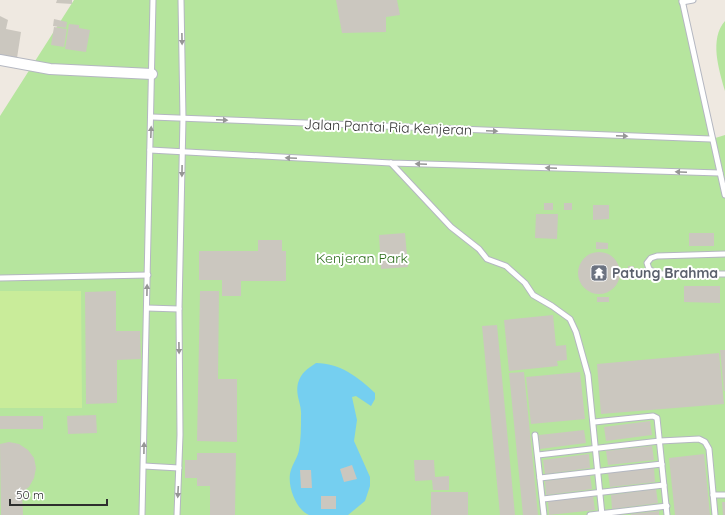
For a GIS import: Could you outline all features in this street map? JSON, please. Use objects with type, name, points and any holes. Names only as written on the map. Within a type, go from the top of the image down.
[{"type":"street","points":[[0,60],[50,69],[152,74]]},
{"type":"lane","points":[[142,515],[154,0]]},
{"type":"lane","points":[[177,515],[179,468],[179,309],[183,118],[181,0]]},
{"type":"lane","points":[[693,0],[682,1],[711,140],[725,195]]},
{"type":"lane","name":"Jalan Pantai Ria Kenjeran","points":[[152,117],[711,140]]},
{"type":"lane","points":[[150,150],[391,163],[720,173]]},
{"type":"lane","points":[[391,163],[451,227],[479,249],[487,259],[506,266],[525,284],[533,295],[570,319],[576,332],[586,369],[594,422],[602,514]]},
{"type":"lane","points":[[725,254],[656,256],[651,258],[648,263],[649,269],[657,274],[725,274]]},
{"type":"lane","points":[[0,278],[148,275]]},
{"type":"lane","points":[[147,308],[179,309]]},
{"type":"lane","points":[[594,422],[653,416],[657,418],[667,515]]},
{"type":"lane","points":[[535,436],[544,515]]},
{"type":"lane","points":[[538,455],[660,441],[699,439],[705,442],[709,449],[715,515]]},
{"type":"lane","points":[[540,478],[598,470],[662,464]]},
{"type":"lane","points":[[144,466],[179,468]]},
{"type":"lane","points":[[543,499],[664,485]]},
{"type":"lane","points":[[713,495],[725,495]]},
{"type":"lane","points":[[590,515],[667,506]]},
{"type":"green space","name":"Kenjeran Park","points":[[74,0],[693,0],[682,2],[712,139],[725,135],[725,515],[0,515],[0,116]]},
{"type":"green space","points":[[725,21],[725,91],[718,64],[716,46],[720,28]]},
{"type":"green space","points":[[0,291],[81,291],[82,408],[0,408]]},
{"type":"water","points":[[316,363],[333,365],[341,368],[355,376],[375,393],[375,399],[371,406],[356,396],[352,397],[357,420],[354,441],[370,477],[370,486],[365,501],[348,515],[309,515],[300,508],[291,489],[290,476],[298,453],[301,437],[301,412],[297,388],[301,376]]},
{"type":"building","points":[[57,0],[72,0],[72,4],[56,3]]},
{"type":"building","points":[[336,0],[397,0],[400,15],[386,17],[386,32],[342,33]]},
{"type":"building","points":[[0,16],[8,20],[6,29],[21,32],[17,58],[0,55]]},
{"type":"building","points":[[54,19],[67,22],[66,28],[53,26]]},
{"type":"building","points":[[69,24],[79,25],[79,28],[90,30],[86,52],[65,49]]},
{"type":"building","points":[[54,27],[67,29],[64,47],[51,45]]},
{"type":"building","points":[[544,203],[553,203],[553,210],[544,210]]},
{"type":"building","points":[[564,203],[572,203],[572,210],[564,210]]},
{"type":"building","points":[[593,205],[609,205],[609,219],[593,220]]},
{"type":"building","points":[[536,214],[558,214],[557,239],[535,238]]},
{"type":"building","points":[[405,233],[408,267],[381,269],[379,235]]},
{"type":"building","points":[[689,233],[714,233],[714,246],[689,246]]},
{"type":"building","points":[[258,240],[282,240],[282,251],[286,251],[286,281],[241,281],[241,296],[222,296],[222,280],[199,280],[199,251],[258,251]]},
{"type":"building","points":[[596,242],[608,243],[608,249],[596,249]]},
{"type":"building","name":"Patung Brahma","points":[[595,252],[603,252],[611,255],[617,261],[620,273],[617,285],[611,291],[603,294],[595,294],[587,291],[581,285],[578,277],[578,269],[581,261],[587,255]]},
{"type":"building","points":[[628,266],[634,266],[634,278],[628,278]]},
{"type":"building","points":[[684,286],[720,286],[720,303],[684,302]]},
{"type":"building","points":[[116,291],[116,331],[140,331],[141,359],[117,360],[117,403],[86,404],[85,292]]},
{"type":"building","points":[[200,291],[219,291],[218,379],[237,379],[237,442],[197,441]]},
{"type":"building","points":[[597,297],[609,297],[609,302],[597,302]]},
{"type":"building","points":[[553,315],[556,346],[566,345],[567,360],[557,361],[558,366],[509,371],[504,320]]},
{"type":"building","points":[[497,325],[515,515],[500,515],[482,326]]},
{"type":"building","points":[[720,350],[725,350],[725,391],[724,391]]},
{"type":"building","points":[[719,353],[724,404],[601,414],[597,364]]},
{"type":"building","points":[[524,372],[538,515],[523,515],[509,373]]},
{"type":"building","points":[[580,372],[585,419],[531,424],[526,377]]},
{"type":"building","points":[[96,415],[97,433],[68,434],[67,416]]},
{"type":"building","points":[[0,416],[43,416],[43,429],[0,429]]},
{"type":"building","points":[[650,421],[652,435],[606,441],[604,427]]},
{"type":"building","points":[[584,430],[586,443],[540,449],[539,435]]},
{"type":"building","points":[[9,442],[19,444],[28,450],[34,458],[36,468],[34,478],[29,487],[22,492],[23,515],[1,515],[0,444]]},
{"type":"building","points":[[652,446],[654,460],[608,465],[606,451]]},
{"type":"building","points":[[197,453],[236,453],[235,515],[210,515],[210,486],[197,486],[197,478],[185,478],[185,460],[197,460]]},
{"type":"building","points":[[589,454],[590,468],[545,474],[543,460]]},
{"type":"building","points":[[704,454],[710,515],[675,515],[669,458]]},
{"type":"building","points":[[414,460],[434,460],[435,477],[449,476],[449,490],[433,490],[432,480],[415,481]]},
{"type":"building","points":[[352,465],[357,479],[344,482],[340,469]]},
{"type":"building","points":[[654,468],[655,482],[610,487],[608,473]]},
{"type":"building","points":[[300,470],[311,470],[312,488],[301,488]]},
{"type":"building","points":[[590,475],[592,489],[546,495],[545,481]]},
{"type":"building","points":[[656,489],[658,503],[612,509],[611,495]]},
{"type":"building","points":[[431,492],[468,492],[468,515],[431,515]]},
{"type":"building","points":[[321,496],[336,496],[336,509],[321,509]]},
{"type":"building","points":[[593,496],[595,510],[549,515],[548,501]]},
{"type":"building","points":[[722,502],[725,502],[725,515],[723,515]]},
{"type":"building","points":[[659,511],[659,515],[631,515],[631,514]]},
{"type":"place","name":"Patung Brahma","points":[[599,273]]}]
